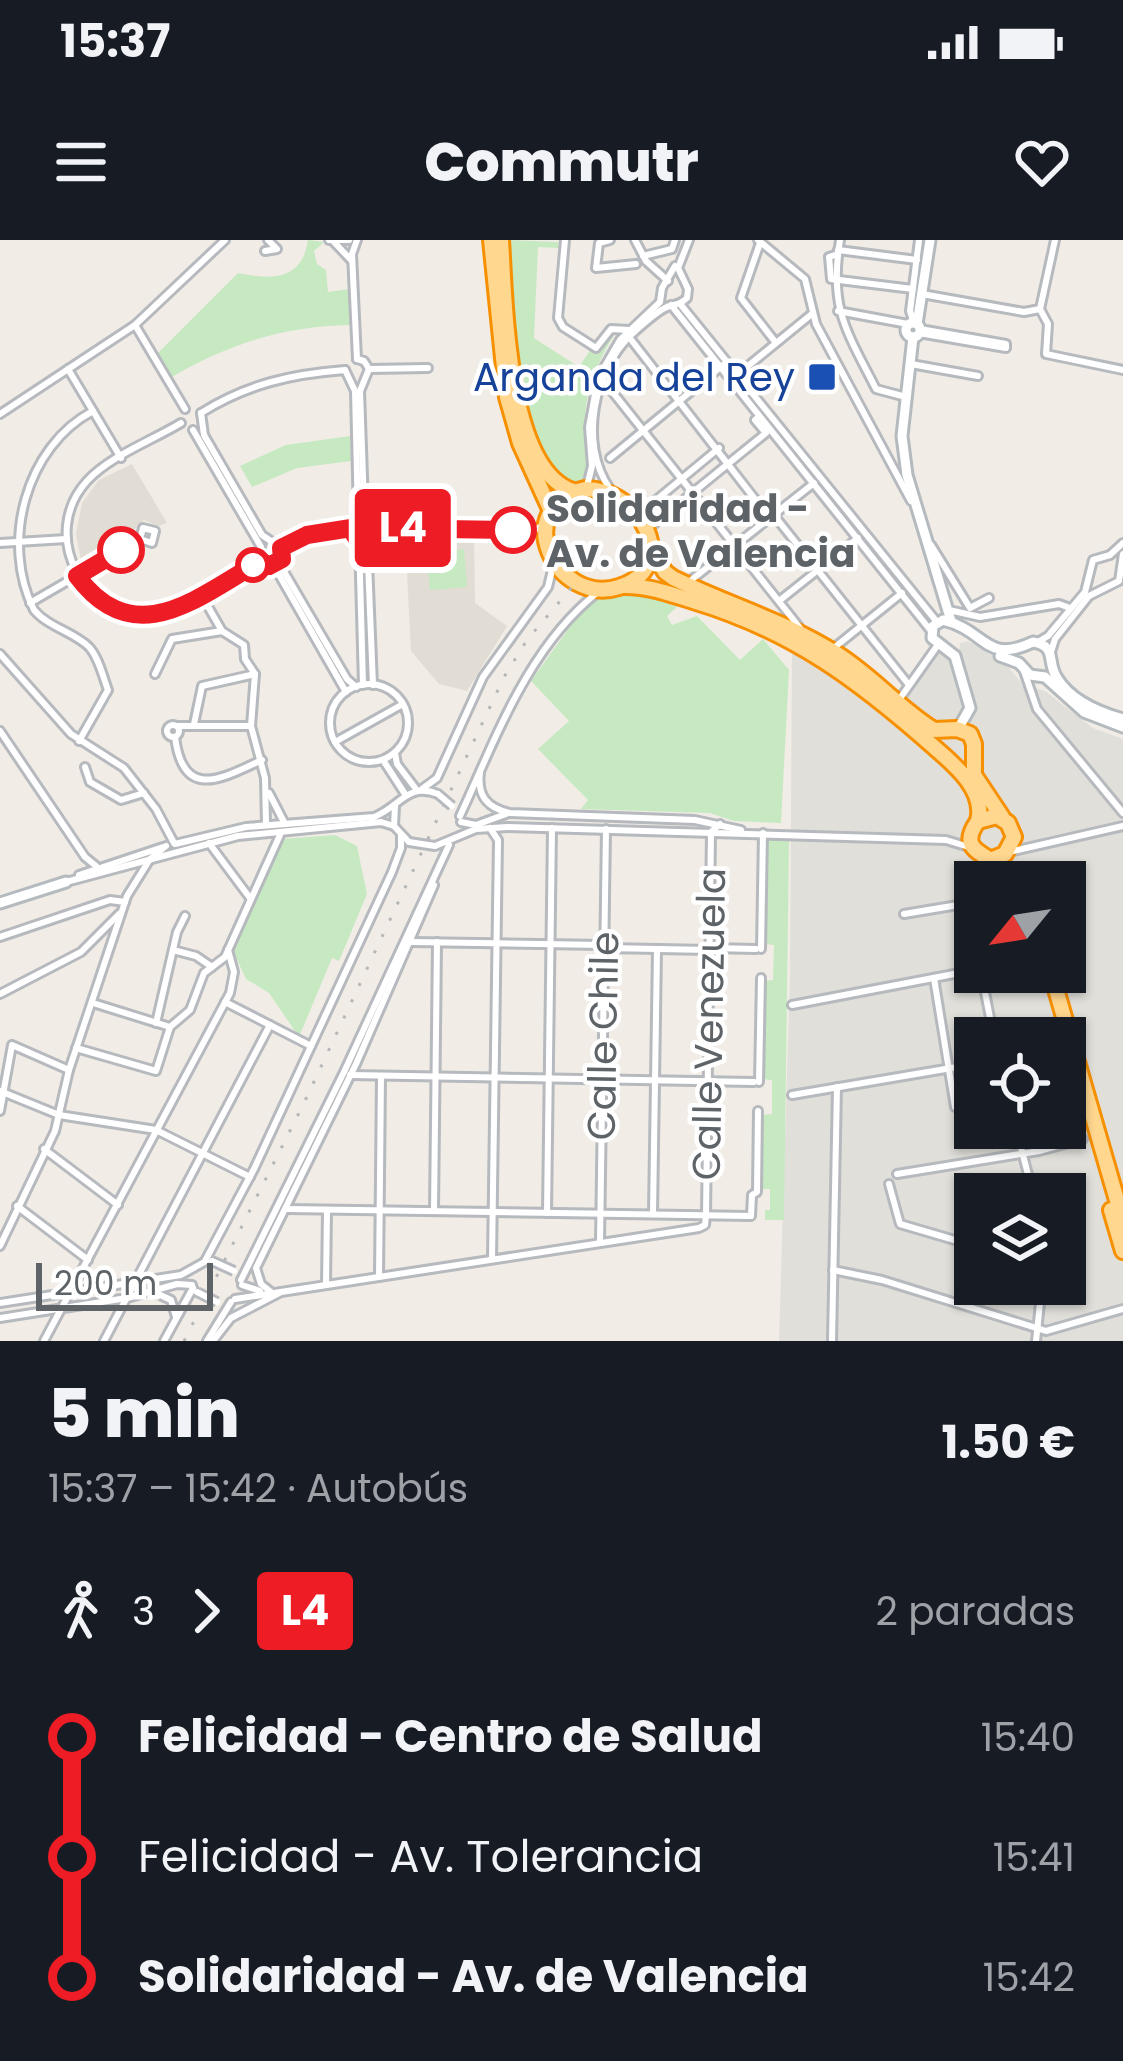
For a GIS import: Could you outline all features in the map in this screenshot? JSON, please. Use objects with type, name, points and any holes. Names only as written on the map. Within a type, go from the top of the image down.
[{"type":"highway","points":[[490,240],[507,398],[549,517],[546,543],[553,562],[580,583],[601,590],[649,588],[715,608],[790,639],[858,681],[946,755],[980,802],[970,837],[973,848],[980,856],[1004,853]]},
{"type":"highway","points":[[501,240],[510,354],[524,421],[552,479],[579,490],[602,489],[617,495],[642,517],[659,564],[673,578],[806,636],[854,665],[928,726],[970,734],[974,775],[1013,832],[1005,861]]},
{"type":"highway","points":[[549,517],[579,490]]},
{"type":"highway","points":[[622,586],[639,574],[651,548]]},
{"type":"highway","points":[[946,755],[942,745],[954,730]]},
{"type":"highway","points":[[976,824],[989,816],[1002,817]]},
{"type":"highway","points":[[1053,993],[1123,1221]]},
{"type":"highway","points":[[1086,1122],[1123,1251]]},
{"type":"main road","points":[[915,328],[925,240]]},
{"type":"main road","points":[[925,240],[902,436],[914,507],[943,618],[941,647]]},
{"type":"main road","points":[[943,618],[958,640],[975,718],[974,744]]},
{"type":"main road","points":[[943,618],[1000,651],[1021,650],[1038,642],[1051,652],[1051,665],[1060,683],[1078,700],[1123,723]]},
{"type":"main road","points":[[941,647],[966,636],[1054,687],[1084,712],[1123,723]]},
{"type":"main road","points":[[941,647],[955,656],[970,708],[954,730]]},
{"type":"main road","points":[[1021,650],[1029,674]]},
{"type":"main road","points":[[1029,674],[1051,665]]},
{"type":"main road","points":[[0,903],[66,882]]},
{"type":"street","points":[[0,417],[135,325],[225,240]]},
{"type":"street","points":[[268,240],[278,244]]},
{"type":"street","points":[[332,241],[353,240],[357,359],[369,369],[428,368]]},
{"type":"street","points":[[565,240],[558,318],[563,327],[596,348],[603,345],[611,329],[629,334],[719,448],[727,465],[765,512],[773,514],[909,685]]},
{"type":"street","points":[[610,240],[599,243],[596,268],[636,264]]},
{"type":"street","points":[[635,240],[643,256],[669,281],[682,282]]},
{"type":"street","points":[[579,490],[591,478],[589,427],[595,388],[611,352],[662,297],[662,288],[687,240]]},
{"type":"street","points":[[617,495],[598,470],[595,447],[602,380],[629,334],[688,294],[678,268],[687,240]]},
{"type":"street","points":[[840,240],[835,280],[838,311],[876,389],[905,397]]},
{"type":"street","points":[[918,292],[917,260],[925,240]]},
{"type":"street","points":[[1055,240],[1040,309],[1048,324],[1046,354],[1123,370]]},
{"type":"street","points":[[332,241],[352,261]]},
{"type":"street","points":[[776,343],[741,298],[760,241],[805,279],[816,324],[914,507]]},
{"type":"street","points":[[265,251],[278,244]]},
{"type":"street","points":[[643,256],[673,244]]},
{"type":"street","points":[[838,252],[917,260]]},
{"type":"street","points":[[835,280],[1024,312],[1040,309]]},
{"type":"street","points":[[662,297],[674,305],[943,618]]},
{"type":"street","points":[[838,311],[915,328],[1006,348],[1006,344],[915,328]]},
{"type":"street","points":[[736,375],[813,313]]},
{"type":"street","points":[[135,325],[184,409],[181,424]]},
{"type":"street","points":[[345,370],[357,359]]},
{"type":"street","points":[[910,364],[978,376]]},
{"type":"street","points":[[723,365],[736,375],[902,593],[943,618],[1059,604],[1072,609]]},
{"type":"street","points":[[610,458],[723,365]]},
{"type":"street","points":[[68,369],[121,458]]},
{"type":"street","points":[[357,382],[369,369]]},
{"type":"street","points":[[261,561],[265,545],[197,428],[201,412],[253,386],[298,374],[345,370],[357,382],[362,517],[374,528],[531,532],[546,543]]},
{"type":"street","points":[[602,380],[806,636]]},
{"type":"street","points":[[184,409],[194,407],[201,412]]},
{"type":"street","points":[[79,741],[108,690],[87,645],[40,616],[30,603],[12,542],[18,496],[33,462],[57,434],[93,411]]},
{"type":"street","points":[[654,524],[766,433],[755,420],[763,414]]},
{"type":"street","points":[[197,428],[181,424],[95,473],[78,493],[67,520],[66,539],[77,576],[103,603],[130,614],[168,613],[261,561],[276,564],[347,679],[359,686]]},
{"type":"street","points":[[644,510],[719,448]]},
{"type":"street","points":[[894,469],[907,475]]},
{"type":"street","points":[[690,581],[814,483]]},
{"type":"street","points":[[265,545],[281,548],[307,535],[351,528],[362,517]]},
{"type":"street","points":[[531,532],[549,517]]},
{"type":"street","points":[[351,528],[363,539],[373,685]]},
{"type":"street","points":[[359,686],[363,539],[374,528]]},
{"type":"street","points":[[922,533],[970,608],[989,598]]},
{"type":"street","points":[[779,601],[858,538]]},
{"type":"street","points":[[0,543],[66,539]]},
{"type":"street","points":[[30,603],[140,539]]},
{"type":"street","points":[[1038,642],[1072,609],[1091,578],[1093,560],[1110,555],[1123,543]]},
{"type":"street","points":[[281,548],[276,564],[346,692]]},
{"type":"street","points":[[1051,652],[1076,612],[1102,587],[1121,582],[1123,554]]},
{"type":"street","points":[[1110,555],[1121,564]]},
{"type":"street","points":[[92,870],[150,860],[172,848],[374,817],[436,778],[483,677],[548,587],[553,562]]},
{"type":"street","points":[[1091,578],[1102,587]]},
{"type":"street","points":[[210,1341],[344,1072],[454,840],[480,772],[537,662],[570,616],[601,590]]},
{"type":"street","points":[[835,647],[902,593]]},
{"type":"street","points":[[202,596],[222,631],[244,645],[245,659],[255,674],[251,726],[284,828]]},
{"type":"street","points":[[155,674],[172,640],[222,631]]},
{"type":"street","points":[[901,697],[941,647]]},
{"type":"street","points":[[0,654],[79,741],[124,767],[165,824],[172,848]]},
{"type":"street","points":[[194,724],[202,686],[255,674]]},
{"type":"street","points":[[1029,674],[1036,709],[1123,813]]},
{"type":"street","points":[[373,685],[394,694],[403,704],[408,728],[395,753],[368,762],[354,759],[335,742],[332,713],[346,692],[373,685]]},
{"type":"street","points":[[335,742],[403,704]]},
{"type":"street","points":[[251,726],[177,726],[175,737],[185,770],[200,780],[221,779],[262,760]]},
{"type":"street","points":[[0,731],[92,870]]},
{"type":"street","points":[[395,753],[397,764],[419,789],[438,794],[460,819],[476,825],[510,814]]},
{"type":"street","points":[[383,760],[405,794]]},
{"type":"street","points":[[85,767],[90,782],[121,800],[144,793]]},
{"type":"street","points":[[480,772],[484,800],[510,814],[720,824],[763,833]]},
{"type":"street","points":[[265,778],[266,825]]},
{"type":"street","points":[[394,826],[397,802]]},
{"type":"street","points":[[623,830],[624,818]]},
{"type":"street","points":[[66,882],[92,870],[266,825],[381,822],[394,826],[409,842],[435,846],[508,827],[946,840],[973,848]]},
{"type":"street","points":[[711,832],[720,824]]},
{"type":"street","points":[[946,840],[976,824]]},
{"type":"street","points":[[1004,853],[1123,826]]},
{"type":"street","points":[[498,840],[508,827]]},
{"type":"street","points":[[76,1048],[155,1073],[170,1027],[190,1010],[204,973],[228,950],[284,828]]},
{"type":"street","points":[[490,828],[498,840],[492,1259]]},
{"type":"street","points":[[547,1213],[552,828]]},
{"type":"street","name":"Calle Chile","points":[[600,1243],[606,829]]},
{"type":"street","name":"Calle Venezuela","points":[[706,1215],[711,832]]},
{"type":"street","points":[[1013,832],[1024,842],[1040,844]]},
{"type":"street","points":[[412,942],[758,949],[763,833]]},
{"type":"street","points":[[0,1304],[158,1279],[208,1261],[398,859],[401,836]]},
{"type":"street","points":[[209,843],[252,895]]},
{"type":"street","points":[[0,1246],[59,1115],[124,902],[150,860]]},
{"type":"street","points":[[272,1292],[261,1284],[256,1268],[412,942],[437,871]]},
{"type":"street","points":[[0,937],[110,900],[124,902]]},
{"type":"street","points":[[904,914],[954,906]]},
{"type":"street","points":[[0,994],[81,952],[122,912]]},
{"type":"street","points":[[156,1023],[185,916]]},
{"type":"street","points":[[434,1211],[437,942]]},
{"type":"street","points":[[653,1214],[657,949]]},
{"type":"street","points":[[173,950],[196,956],[212,967]]},
{"type":"street","points":[[44,1341],[225,1002],[234,972],[228,950]]},
{"type":"street","points":[[792,1005],[954,974]]},
{"type":"street","points":[[934,977],[954,1100]]},
{"type":"street","points":[[350,1076],[756,1082],[761,978]]},
{"type":"street","points":[[225,1002],[311,1046]]},
{"type":"street","points":[[92,1003],[170,1027]]},
{"type":"street","points":[[104,1341],[270,1025]]},
{"type":"street","points":[[0,1111],[12,1045],[69,1070]]},
{"type":"street","points":[[792,1095],[954,1067]]},
{"type":"street","points":[[379,1276],[382,1076]]},
{"type":"street","points":[[832,1341],[837,1087]]},
{"type":"street","points":[[2,1091],[59,1115],[156,1130],[250,1178]]},
{"type":"street","points":[[286,1210],[751,1216],[752,1195],[757,1192],[758,1111]]},
{"type":"street","points":[[44,1149],[118,1204]]},
{"type":"street","points":[[1021,1149],[1028,1173]]},
{"type":"street","points":[[897,1174],[1036,1149]]},
{"type":"street","points":[[889,1184],[900,1224],[954,1240]]},
{"type":"street","points":[[17,1206],[88,1260]]},
{"type":"street","points":[[326,1285],[327,1210]]},
{"type":"street","points":[[0,1318],[154,1293],[177,1283],[217,1302],[233,1301],[702,1228],[706,1215]]},
{"type":"street","points":[[248,1268],[267,1247]]},
{"type":"street","points":[[208,1261],[234,1271],[242,1283],[282,1292]]},
{"type":"street","points":[[145,1267],[150,1279],[158,1279]]},
{"type":"street","points":[[164,1341],[194,1288],[193,1270]]},
{"type":"street","points":[[833,1270],[882,1280],[1046,1331],[1123,1310]]},
{"type":"street","points":[[210,1341],[231,1318],[282,1292]]},
{"type":"street","points":[[154,1293],[171,1300],[175,1320]]},
{"type":"street","points":[[1036,1341],[1040,1305]]},
{"type":"shaded area","points":[[132,464],[167,523],[159,526],[144,520],[81,561],[76,534],[82,503],[99,480]]},
{"type":"shaded area","points":[[405,534],[474,537],[475,603],[507,626],[467,691],[439,684],[411,651]]},
{"type":"shaded area","points":[[968,641],[1006,664],[1023,685],[1045,691],[1093,728],[1123,739],[1123,1341],[779,1341],[790,974],[792,647],[893,714],[939,650],[952,655],[959,652],[960,643]]},
{"type":"green space","points":[[308,240],[324,242],[314,251],[317,264],[326,270],[328,292],[349,289],[350,325],[258,339],[172,377],[158,353],[238,273],[262,277],[292,270]]},
{"type":"green space","points":[[506,240],[558,242],[559,248],[538,247],[534,338],[579,367],[591,349],[602,348],[616,332],[591,383],[585,417],[590,473],[578,487],[565,484],[545,457],[523,405],[512,335]]},
{"type":"green space","points":[[350,436],[351,461],[297,468],[252,487],[240,466],[286,445]]},
{"type":"green space","points":[[464,549],[467,587],[430,590],[426,552]]},
{"type":"green space","points":[[633,590],[677,607],[667,616],[672,625],[697,616],[740,660],[763,639],[789,670],[781,823],[734,821],[710,813],[581,809],[588,800],[538,749],[569,721],[531,681],[595,600]]},
{"type":"green space","points":[[335,835],[357,846],[367,894],[339,961],[332,958],[299,1037],[269,993],[246,979],[232,949],[282,839]]},
{"type":"green space","points":[[765,839],[789,840],[784,1220],[765,1220],[770,1189],[759,1189],[761,1115],[772,1114],[772,1080],[762,1079],[763,981],[773,980],[774,945],[763,944]]},
{"type":"railway","points":[[184,1341],[303,1105],[504,677],[527,640],[572,587]]},
{"type":"bus line","name":"L4","points":[[121,550],[77,576],[103,603],[130,614],[155,615],[194,601],[261,561],[277,565],[281,548],[319,531],[351,528],[363,539],[374,528],[513,530]]},
{"type":"place","name":"Arganda del Rey","points":[[822,377]]},
{"type":"place","name":"Solidaridad - Av. de Valencia","points":[[513,530]]}]
